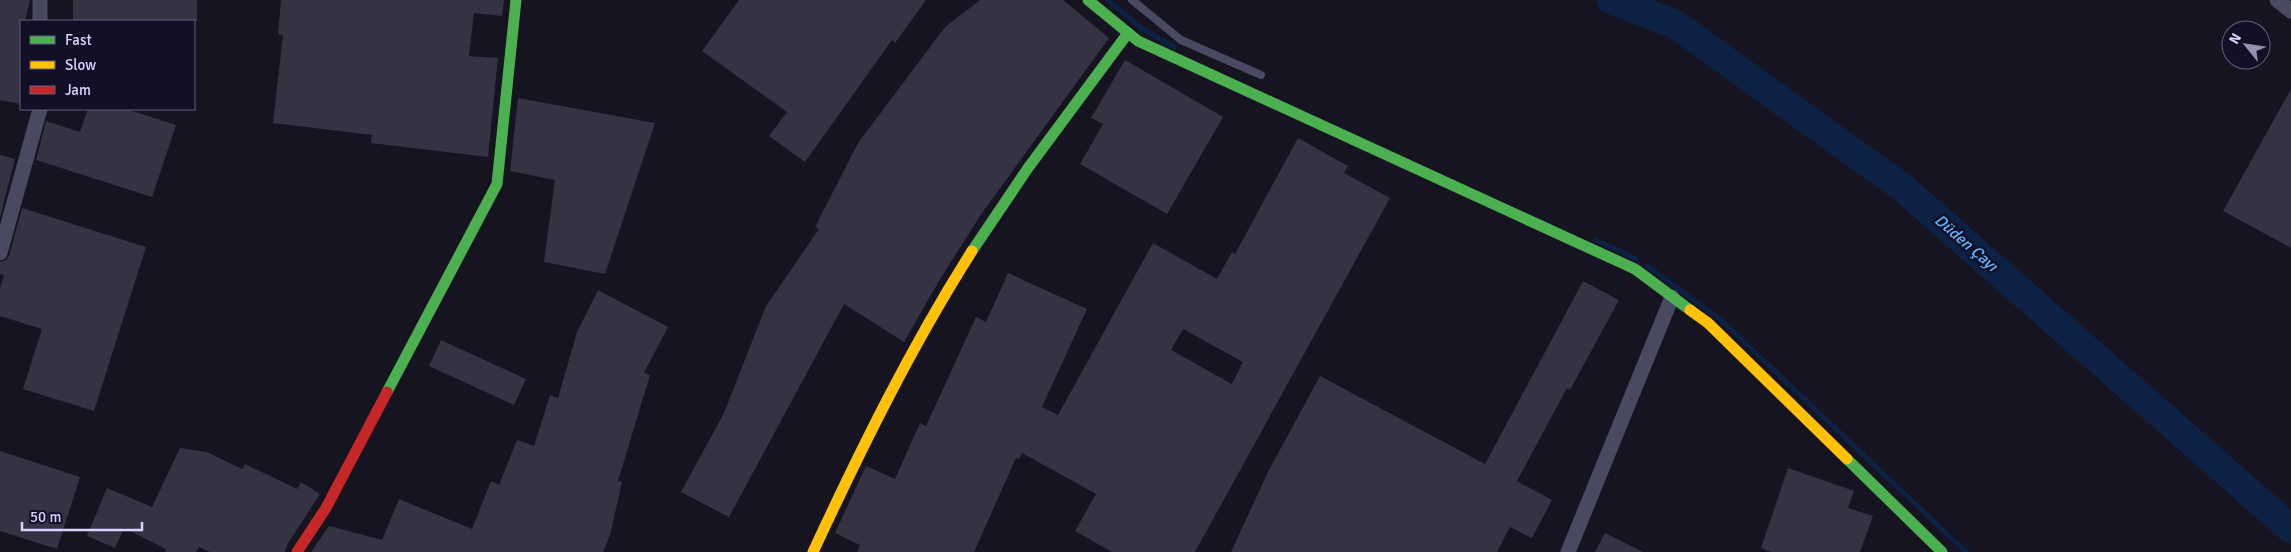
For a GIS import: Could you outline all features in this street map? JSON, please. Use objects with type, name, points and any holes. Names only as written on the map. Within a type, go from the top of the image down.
[{"type":"street","points":[[40,0],[40,20]]},
{"type":"street","points":[[297,552],[326,508],[496,184],[516,0]]},
{"type":"street","points":[[1088,0],[1138,41],[1635,269],[1708,323],[1942,552]]},
{"type":"street","points":[[2277,0],[2291,11]]},
{"type":"street","points":[[813,552],[856,458],[924,329],[1052,135],[1128,33]]},
{"type":"street","points":[[0,253],[40,110]]},
{"type":"street","points":[[1568,552],[1672,297]]},
{"type":"lane","points":[[1132,0],[1180,40],[1261,75]]},
{"type":"building","points":[[0,0],[30,0],[25,20],[20,20],[20,104],[0,100]]},
{"type":"building","points":[[73,0],[197,0],[197,21],[73,20]]},
{"type":"building","points":[[281,0],[504,0],[502,16],[474,13],[469,56],[498,58],[488,157],[371,143],[372,135],[273,123],[283,35],[278,34]]},
{"type":"building","points":[[739,0],[926,0],[895,43],[892,40],[805,162],[769,136],[787,112],[702,51]]},
{"type":"building","points":[[980,0],[1063,0],[1109,38],[980,216],[939,281],[904,342],[844,304],[729,517],[681,492],[724,413],[766,306],[819,229],[815,227],[858,143],[945,27]]},
{"type":"building","points":[[1125,60],[1223,117],[1167,214],[1080,164],[1103,124],[1091,118]]},
{"type":"building","points":[[2291,89],[2291,248],[2223,211]]},
{"type":"building","points":[[518,98],[655,123],[605,274],[544,262],[555,180],[510,171]]},
{"type":"building","points":[[88,110],[129,110],[176,125],[152,197],[36,160],[46,121],[80,132]]},
{"type":"building","points":[[1298,138],[1348,166],[1344,173],[1390,198],[1195,552],[1112,552],[1075,531],[1096,494],[1022,453],[1019,459],[1016,458],[974,552],[857,552],[860,545],[835,533],[866,466],[895,479],[920,423],[926,426],[976,317],[986,322],[1008,273],[1087,309],[1042,407],[1058,415],[1153,243],[1217,279],[1232,252],[1235,254]],"holes":[[[1183,329],[1243,362],[1232,384],[1171,350]]]},
{"type":"building","points":[[0,155],[15,159],[4,202],[1,202],[4,203],[0,218]]},
{"type":"building","points":[[22,208],[146,247],[94,411],[23,389],[42,329],[0,316],[0,288],[4,275],[0,274],[0,262],[6,260],[9,256]]},
{"type":"building","points":[[1583,281],[1619,300],[1570,390],[1567,388],[1517,481],[1552,500],[1532,538],[1510,527],[1497,552],[1231,552],[1268,472],[1320,376],[1485,464]]},
{"type":"building","points":[[598,290],[668,327],[644,373],[650,375],[618,481],[622,482],[610,535],[603,552],[311,552],[329,526],[382,540],[399,499],[472,529],[491,481],[499,485],[517,440],[534,446],[550,395],[558,398],[577,332]]},
{"type":"building","points":[[441,340],[526,379],[514,405],[429,366]]},
{"type":"building","points":[[180,448],[207,452],[242,469],[245,464],[297,489],[301,482],[320,494],[287,545],[285,552],[210,552],[199,547],[196,552],[165,552],[166,549],[124,528],[115,548],[87,536],[107,488],[152,507]]},
{"type":"building","points":[[0,451],[80,477],[57,549],[0,531]]},
{"type":"building","points":[[1788,468],[1854,491],[1848,508],[1873,516],[1860,552],[1771,552],[1761,548]]},
{"type":"building","points":[[1605,533],[1643,552],[1595,552]]},
{"type":"waterway","points":[[1108,0],[1141,28],[1174,47]]},
{"type":"waterway","name":"Düden Çayı","points":[[1611,0],[1675,24],[1903,188],[2291,529]]},
{"type":"waterway","points":[[1596,240],[1636,259]]},
{"type":"waterway","points":[[1647,266],[1721,320],[1966,552]]},
{"type":"traffic: fast","points":[[387,392],[497,184],[516,0]]},
{"type":"traffic: fast","points":[[1088,0],[1138,41],[1635,269],[1690,310]]},
{"type":"traffic: fast","points":[[972,251],[1028,168],[1128,33]]},
{"type":"traffic: fast","points":[[1847,459],[1942,552]]},
{"type":"traffic: slow","points":[[813,552],[908,361],[972,251]]},
{"type":"traffic: slow","points":[[1690,310],[1708,323],[1847,459]]},
{"type":"traffic: jam","points":[[297,552],[326,508],[387,392]]}]
